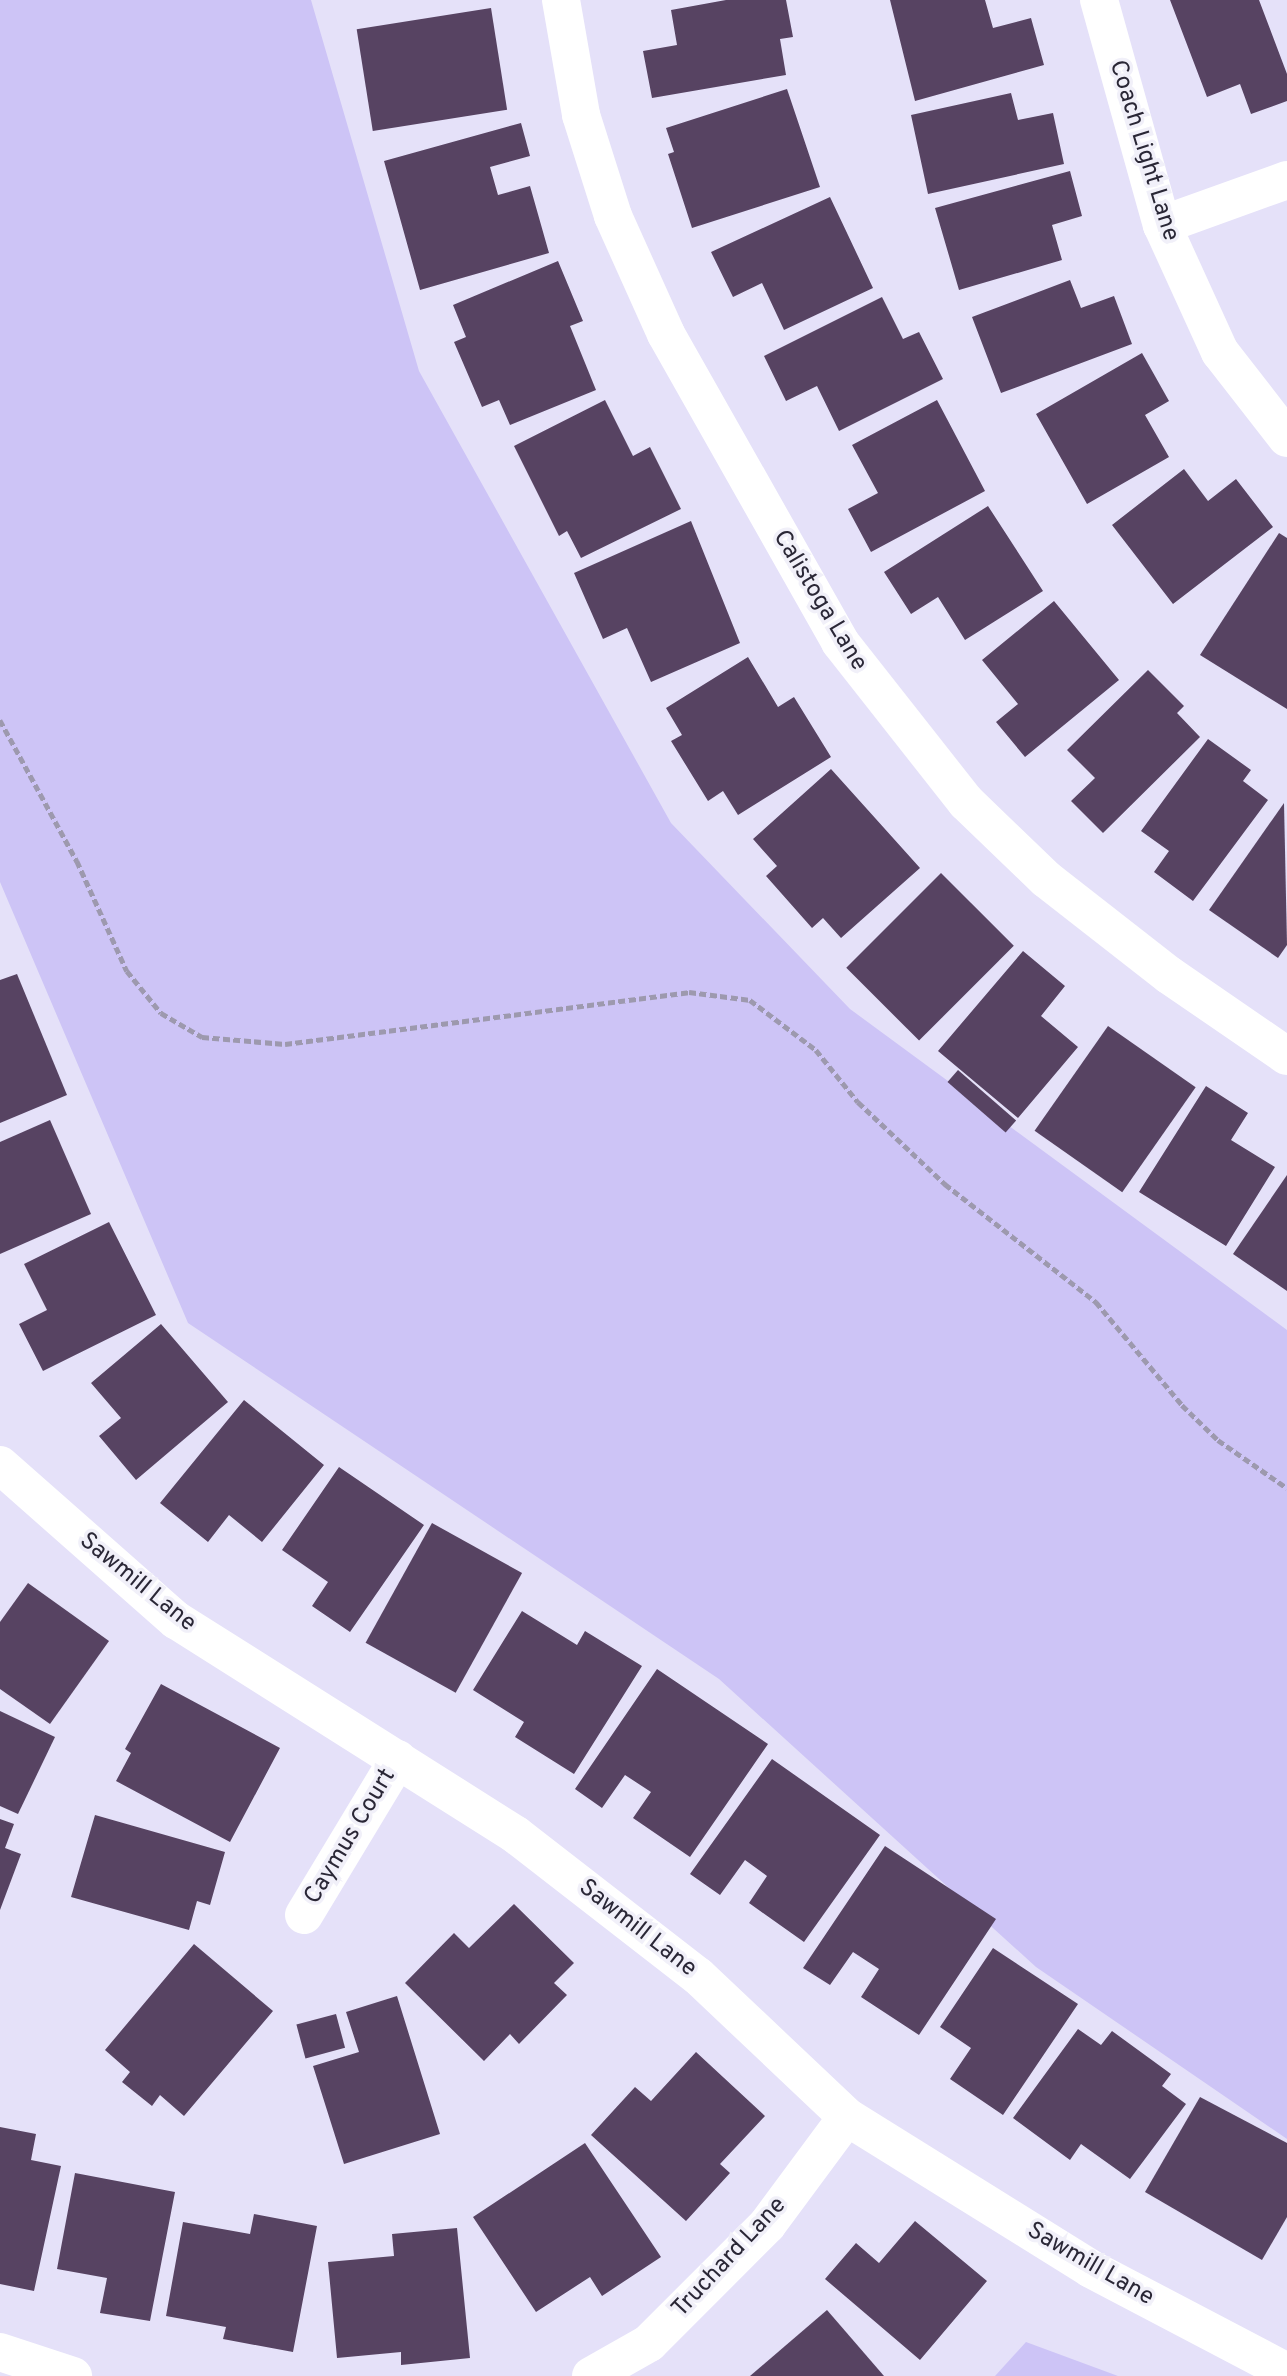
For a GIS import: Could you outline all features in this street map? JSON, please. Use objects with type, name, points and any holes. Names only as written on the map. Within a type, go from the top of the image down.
[{"type":"street","name":"Calistoga Lane","points":[[561,0],[581,115],[613,216],[666,334],[840,642],[958,792],[1046,879],[1169,975],[1287,1056]]},
{"type":"street","name":"Coach Light Lane","points":[[1099,0],[1162,225],[1220,352],[1287,438]]},
{"type":"street","points":[[1162,225],[1287,180]]},
{"type":"street","name":"Sawmill Lane","points":[[1,1468],[176,1620],[516,1835],[698,1976],[847,2117],[1091,2269],[1287,2372]]},
{"type":"street","name":"Caymus Court","points":[[304,1915],[398,1759]]},
{"type":"street","name":"Truchard Lane","points":[[591,2376],[649,2343],[766,2225],[847,2117]]},
{"type":"street","points":[[0,2352],[73,2376]]},
{"type":"path","points":[[0,720],[77,860],[127,971],[161,1013],[202,1037],[285,1044],[689,992],[750,1000],[816,1050],[858,1102],[945,1184],[1096,1302],[1218,1440],[1287,1488]]},
{"type":"shaded area","points":[[0,0],[311,0],[419,371],[671,823],[850,1009],[1287,1330],[1287,2139],[1036,1967],[719,1679],[188,1323],[0,882]]},
{"type":"shaded area","points":[[1026,2342],[1118,2376],[995,2376]]},
{"type":"building","points":[[726,0],[786,0],[793,37],[780,39],[786,75],[652,98],[643,51],[677,45],[671,10]]},
{"type":"building","points":[[890,0],[985,0],[993,28],[1031,18],[1044,65],[915,101]]},
{"type":"building","points":[[1170,0],[1259,0],[1287,74],[1287,101],[1251,114],[1240,84],[1207,97]]},
{"type":"building","points":[[491,8],[507,110],[373,131],[357,29]]},
{"type":"building","points":[[787,89],[820,187],[692,228],[668,154],[674,152],[666,128]]},
{"type":"building","points":[[1011,93],[1018,120],[1053,113],[1064,164],[928,194],[911,115]]},
{"type":"building","points":[[521,123],[530,156],[490,167],[498,195],[530,186],[549,253],[420,290],[384,161]]},
{"type":"building","points":[[1070,171],[1082,216],[1052,225],[1062,260],[959,290],[935,208]]},
{"type":"building","points":[[830,197],[873,288],[784,330],[762,283],[733,297],[711,252]]},
{"type":"building","points":[[558,261],[583,321],[570,326],[596,390],[510,425],[499,400],[482,407],[454,342],[466,337],[453,305]]},
{"type":"building","points":[[1070,280],[1081,308],[1114,296],[1132,344],[1001,393],[972,317]]},
{"type":"building","points":[[882,297],[903,339],[919,332],[943,379],[839,431],[817,386],[786,401],[764,356]]},
{"type":"building","points":[[1142,353],[1169,401],[1145,415],[1169,457],[1087,504],[1036,414]]},
{"type":"building","points":[[605,400],[633,456],[650,447],[681,509],[581,558],[567,531],[559,536],[514,446]]},
{"type":"building","points":[[937,400],[985,491],[871,552],[848,509],[878,493],[852,445]]},
{"type":"building","points":[[1184,469],[1208,501],[1236,479],[1273,527],[1173,604],[1112,525]]},
{"type":"building","points":[[988,506],[1043,591],[965,640],[938,597],[911,614],[884,572]]},
{"type":"building","points":[[691,521],[740,643],[651,682],[627,628],[603,639],[574,573]]},
{"type":"building","points":[[1279,533],[1287,538],[1287,709],[1200,655]]},
{"type":"building","points":[[1054,601],[1119,680],[1025,757],[996,722],[1018,704],[982,660]]},
{"type":"building","points":[[748,657],[778,707],[794,697],[831,757],[738,815],[723,791],[708,801],[671,741],[682,735],[666,708]]},
{"type":"building","points":[[1148,670],[1184,706],[1177,713],[1200,737],[1103,833],[1071,801],[1095,778],[1067,750]]},
{"type":"building","points":[[1208,739],[1251,770],[1243,781],[1268,800],[1193,901],[1154,872],[1169,851],[1141,831]]},
{"type":"building","points":[[831,769],[920,868],[841,938],[823,918],[812,928],[766,876],[777,866],[753,839]]},
{"type":"building","points":[[1284,803],[1287,945],[1278,958],[1209,910]]},
{"type":"building","points":[[941,873],[1014,946],[919,1041],[846,968]]},
{"type":"building","points":[[1023,951],[1065,986],[1041,1016],[1078,1047],[1018,1118],[938,1051]]},
{"type":"building","points":[[17,974],[67,1095],[0,1123],[0,980]]},
{"type":"building","points":[[1108,1026],[1196,1087],[1122,1192],[1035,1131]]},
{"type":"building","points":[[958,1070],[1016,1121],[1006,1133],[948,1082]]},
{"type":"building","points":[[1206,1086],[1248,1113],[1231,1140],[1275,1167],[1226,1246],[1139,1192]]},
{"type":"building","points":[[50,1120],[91,1214],[0,1254],[0,1142]]},
{"type":"building","points":[[1287,1175],[1287,1291],[1233,1254]]},
{"type":"building","points":[[109,1222],[156,1315],[43,1371],[19,1324],[47,1310],[24,1264]]},
{"type":"building","points":[[161,1324],[228,1402],[136,1480],[99,1436],[121,1418],[91,1383]]},
{"type":"building","points":[[244,1400],[324,1465],[262,1542],[229,1515],[208,1542],[160,1503]]},
{"type":"building","points":[[339,1467],[424,1525],[350,1632],[312,1606],[328,1582],[282,1550]]},
{"type":"building","points":[[432,1523],[522,1573],[456,1693],[366,1643]]},
{"type":"building","points":[[28,1583],[109,1641],[50,1724],[0,1689],[0,1622]]},
{"type":"building","points":[[522,1611],[577,1645],[585,1631],[642,1666],[574,1774],[515,1737],[524,1722],[473,1690]]},
{"type":"building","points":[[657,1669],[768,1744],[690,1857],[633,1818],[651,1792],[625,1775],[602,1808],[575,1789]]},
{"type":"building","points":[[161,1684],[280,1748],[230,1842],[116,1781],[131,1753],[125,1749]]},
{"type":"building","points":[[0,1711],[55,1737],[18,1814],[0,1806]]},
{"type":"building","points":[[772,1759],[880,1835],[804,1942],[749,1903],[767,1876],[745,1860],[720,1895],[690,1874]]},
{"type":"building","points":[[95,1815],[225,1852],[210,1905],[197,1901],[189,1930],[71,1897]]},
{"type":"building","points":[[0,1819],[14,1824],[5,1848],[21,1854],[0,1910]]},
{"type":"building","points":[[885,1846],[996,1919],[919,2035],[861,1997],[879,1969],[853,1952],[830,1985],[803,1968]]},
{"type":"building","points":[[514,1904],[574,1963],[554,1983],[567,1995],[519,2044],[510,2034],[484,2061],[405,1983],[454,1933],[469,1948]]},
{"type":"building","points":[[194,1944],[273,2011],[184,2116],[160,2095],[152,2106],[122,2082],[130,2072],[105,2050]]},
{"type":"building","points":[[993,1948],[1078,2004],[1003,2115],[950,2079],[971,2048],[940,2027]]},
{"type":"building","points":[[397,1996],[440,2134],[344,2164],[313,2066],[359,2052],[346,2012]]},
{"type":"building","points":[[336,2014],[345,2048],[305,2058],[296,2025]]},
{"type":"building","points":[[1078,2029],[1101,2045],[1112,2031],[1171,2074],[1162,2086],[1186,2104],[1130,2179],[1081,2144],[1070,2160],[1013,2118]]},
{"type":"building","points":[[696,2052],[765,2116],[720,2164],[730,2173],[686,2221],[591,2135],[635,2087],[651,2101]]},
{"type":"building","points":[[1200,2097],[1287,2143],[1287,2217],[1262,2260],[1145,2192]]},
{"type":"building","points":[[0,2127],[36,2134],[31,2160],[61,2166],[34,2291],[0,2284]]},
{"type":"building","points":[[585,2143],[661,2257],[602,2296],[590,2277],[536,2312],[473,2217]]},
{"type":"building","points":[[75,2173],[175,2192],[150,2321],[100,2313],[107,2278],[57,2269]]},
{"type":"building","points":[[254,2214],[317,2226],[293,2352],[223,2339],[226,2327],[166,2316],[183,2222],[250,2234]]},
{"type":"building","points":[[915,2221],[987,2281],[920,2360],[825,2279],[856,2243],[879,2263]]},
{"type":"building","points":[[457,2228],[470,2358],[401,2365],[401,2352],[337,2358],[328,2262],[394,2256],[392,2234]]},
{"type":"building","points":[[827,2310],[884,2376],[750,2376]]}]
